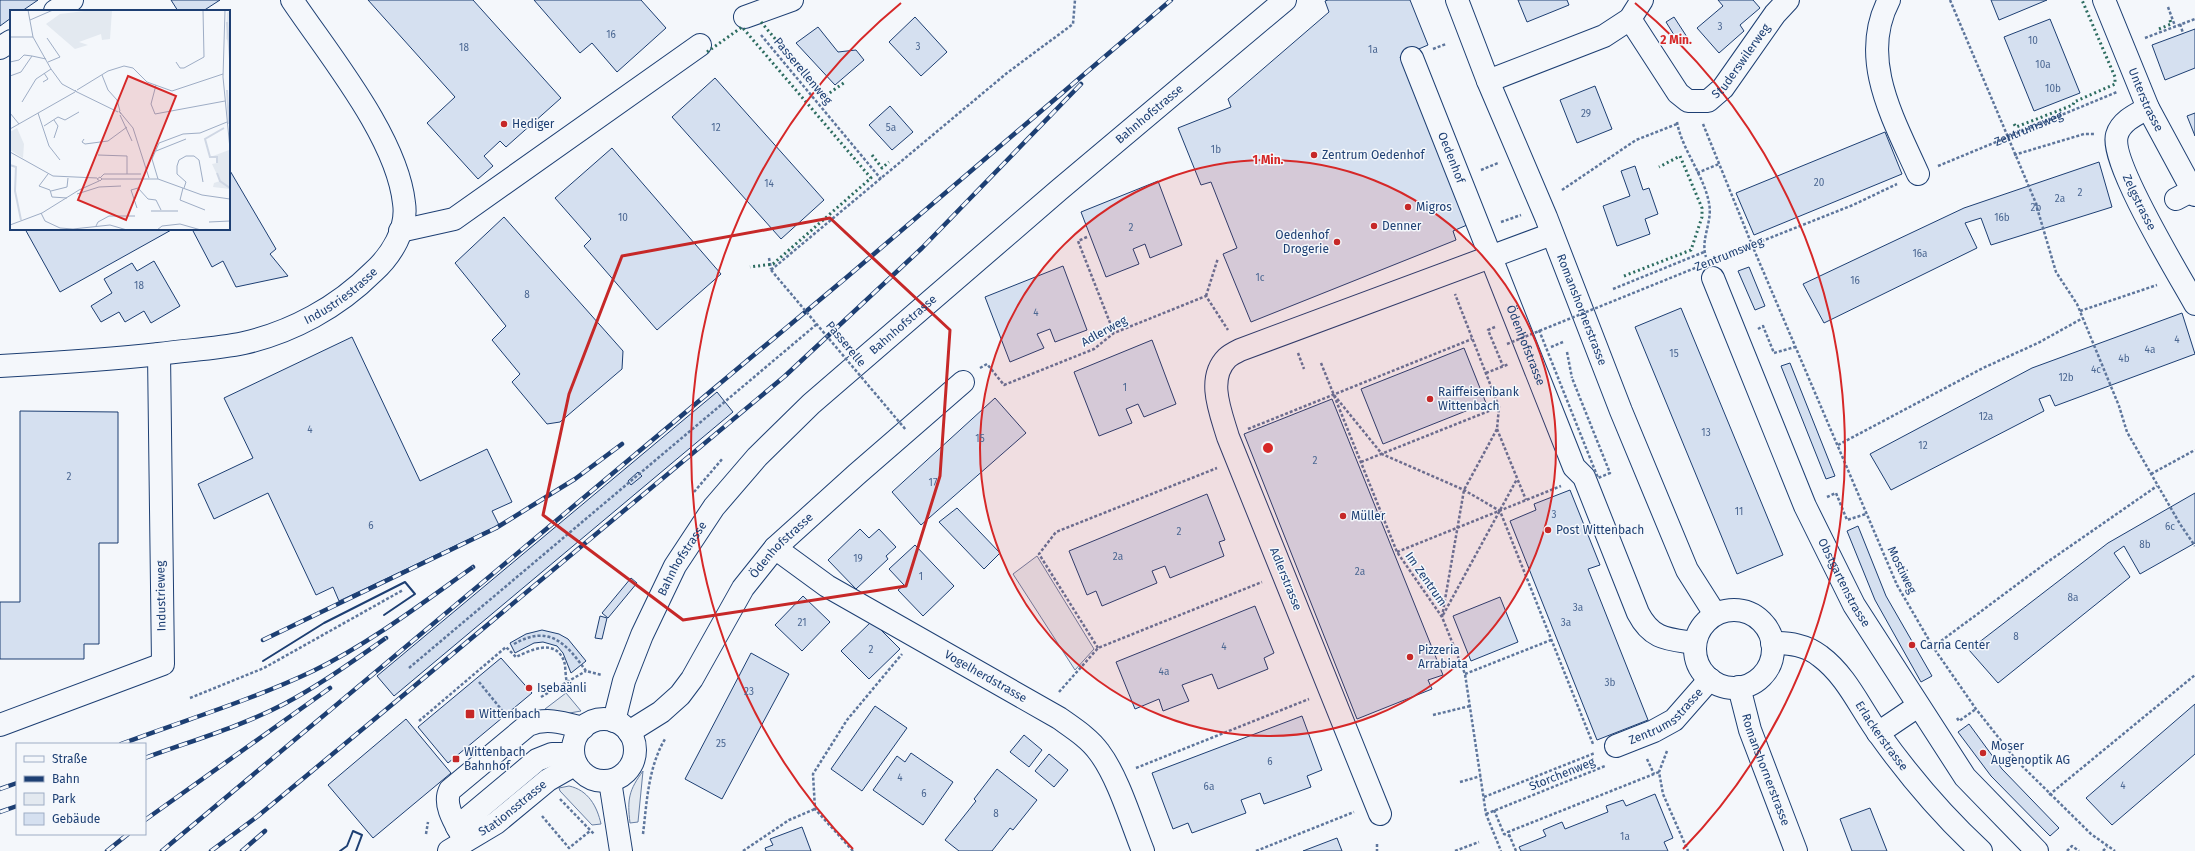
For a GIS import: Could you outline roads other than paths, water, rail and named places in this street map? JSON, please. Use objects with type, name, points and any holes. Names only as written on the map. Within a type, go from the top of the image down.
[{"type":"street","points":[[57,10],[72,0]]},
{"type":"street","name":"Industriestrasse","points":[[0,366],[95,361],[244,342],[278,332],[309,319],[360,285],[379,267],[390,252],[402,224],[405,204],[396,171],[374,120],[292,0]]},
{"type":"street","points":[[745,17],[792,0]]},
{"type":"street","name":"Bahnhofstrasse","points":[[622,727],[624,681],[642,635],[676,566],[714,507],[757,457],[819,397],[1059,190],[1285,0]]},
{"type":"street","name":"Romanshornerstrasse","points":[[1456,0],[1552,234],[1621,411],[1687,570],[1715,614]]},
{"type":"street","points":[[1488,81],[1604,36],[1630,19],[1642,0]]},
{"type":"street","name":"Studerswilerweg","points":[[1630,19],[1687,98],[1708,101],[1723,88],[1775,14],[1788,0]]},
{"type":"street","points":[[1889,0],[1884,9],[1877,41],[1878,70],[1884,98],[1918,174]]},
{"type":"street","name":"Unterstrasse","points":[[2104,0],[2148,108],[2188,195]]},
{"type":"street","points":[[0,48],[10,42]]},
{"type":"street","points":[[402,224],[454,219],[700,45]]},
{"type":"street","name":"Oedenhof","points":[[1412,58],[1491,258]]},
{"type":"street","name":"Zelgstrasse","points":[[2148,108],[2135,114],[2123,124],[2116,135],[2116,152],[2126,176],[2195,304]]},
{"type":"street","points":[[1491,258],[1552,234]]},
{"type":"street","name":"Ödenhofstrasse","points":[[1491,258],[1574,466],[1584,477],[1644,624],[1653,633],[1662,638],[1695,643]]},
{"type":"street","name":"Adlerstrasse","points":[[1380,814],[1228,437],[1216,388],[1218,372],[1227,358],[1240,350],[1446,272],[1491,258]]},
{"type":"street","name":"Obstgartenstrasse","points":[[1713,278],[1805,506],[1850,598],[1965,777],[2037,851]]},
{"type":"street","name":"Industrieweg","points":[[0,725],[163,664],[159,354]]},
{"type":"street","name":"Ödenhofstrasse","points":[[622,727],[661,712],[680,695],[692,678],[743,588],[775,548],[792,531],[906,430],[963,382]]},
{"type":"street","name":"Vogelherdstrasse","points":[[775,548],[827,586],[1042,709],[1081,733],[1099,752],[1113,777],[1143,851]]},
{"type":"street","points":[[1733,610],[1751,614],[1765,626],[1772,643],[1770,663],[1765,672],[1758,679],[1739,687],[1728,687],[1710,679],[1698,663],[1695,643],[1702,626],[1715,614],[1733,610]]},
{"type":"street","name":"Erlackerstrasse","points":[[1772,643],[1786,643],[1805,646],[1821,657],[1852,692],[1878,733],[1918,784],[1960,832],[1981,851]]},
{"type":"street","name":"Zentrumsstrasse","points":[[1612,756],[1674,720],[1710,679]]},
{"type":"street","name":"Romanshornerstrasse","points":[[1739,687],[1750,730],[1796,851]]},
{"type":"street","points":[[1878,733],[1918,706]]},
{"type":"street","points":[[598,720],[622,727],[635,749],[634,758],[626,773],[610,781],[600,781],[590,778],[582,772],[575,759],[574,745],[577,736],[583,728],[598,720]]},
{"type":"street","points":[[457,840],[447,799],[450,790],[520,732],[537,721],[554,721],[583,728]]},
{"type":"street","name":"Stationsstrasse","points":[[457,840],[496,823],[575,759]]},
{"type":"street","points":[[610,781],[621,851]]},
{"type":"railway","points":[[162,851],[847,277],[1171,0]]},
{"type":"railway","points":[[211,851],[258,816],[785,376],[922,248],[1081,84]]},
{"type":"railway","points":[[263,640],[496,528],[575,479],[622,444]]},
{"type":"railway","points":[[124,743],[242,701],[313,671],[375,636],[473,567]]},
{"type":"railway","points":[[146,758],[233,727],[284,704],[323,681],[386,638]]},
{"type":"railway","points":[[146,819],[330,688]]},
{"type":"railway","points":[[0,789],[16,783]]},
{"type":"railway","points":[[0,812],[16,806]]},
{"type":"railway","points":[[242,851],[265,831]]},
{"type":"railway","points":[[107,851],[127,835]]},
{"type":"place","name":"Hediger","points":[[504,124]]},
{"type":"place","name":"Zentrum Oedenhof","points":[[1314,155]]},
{"type":"place","name":"Migros","points":[[1408,207]]},
{"type":"place","name":"Denner","points":[[1374,226]]},
{"type":"place","name":"Oedenhof Drogerie","points":[[1337,242]]},
{"type":"place","name":"Raiffeisenbank Wittenbach","points":[[1430,399]]},
{"type":"place","name":"Müller","points":[[1343,516]]},
{"type":"place","name":"Post Wittenbach","points":[[1548,530]]},
{"type":"place","name":"Carna Center","points":[[1912,645]]},
{"type":"place","name":"Pizzeria Arrabiata","points":[[1410,657]]},
{"type":"place","name":"Isebaänli","points":[[529,688]]},
{"type":"place","name":"Wittenbach","points":[[470,714]]},
{"type":"place","name":"Moser Augenoptik AG","points":[[1983,753]]},
{"type":"place","name":"Wittenbach Bahnhof","points":[[456,759]]}]
